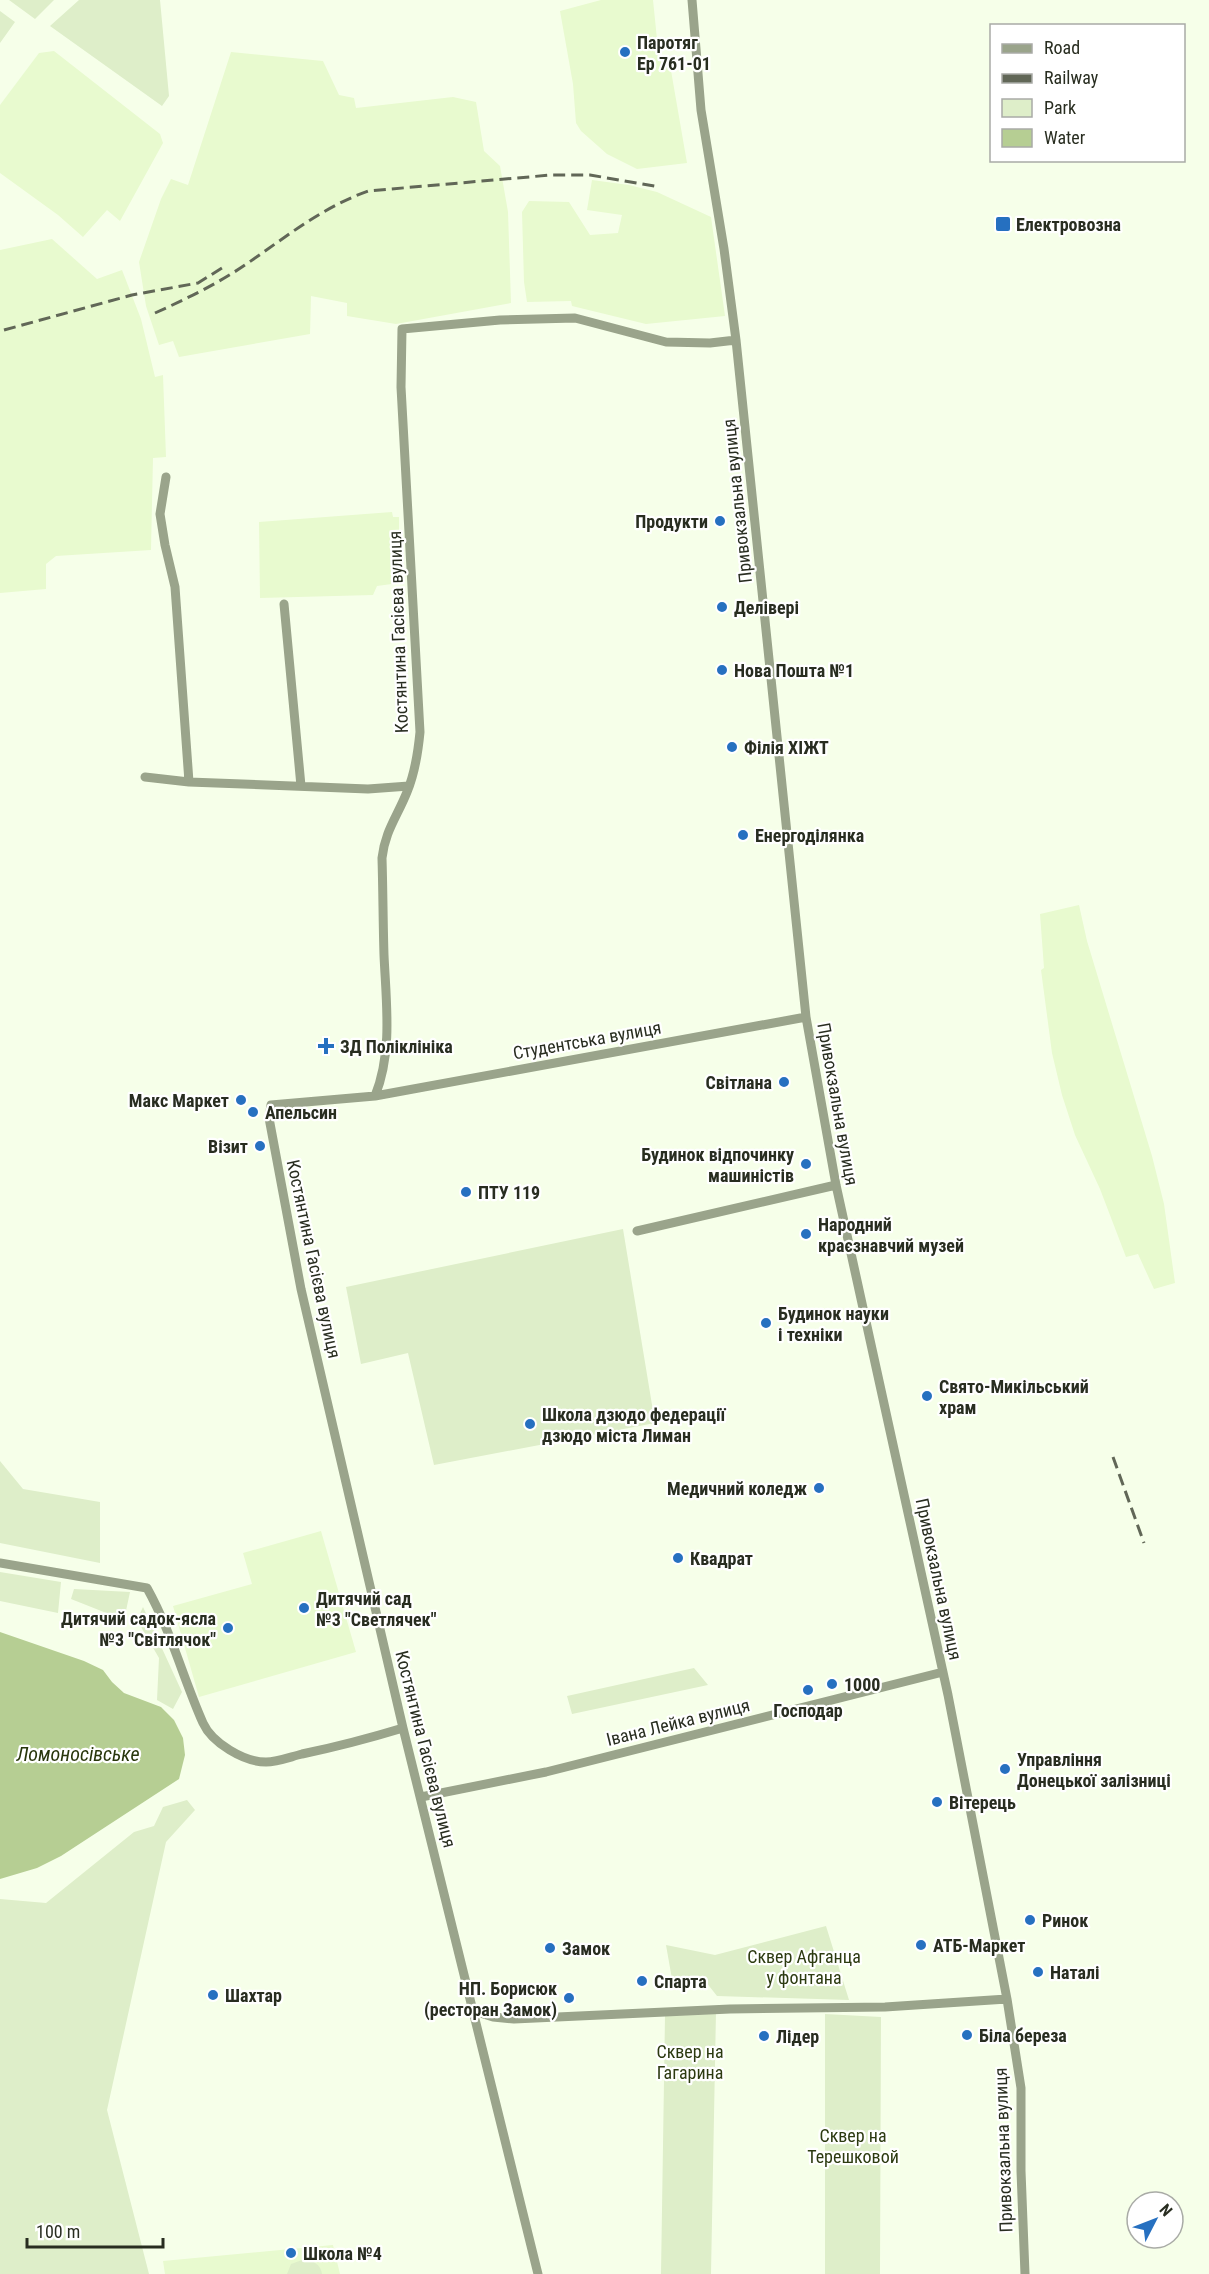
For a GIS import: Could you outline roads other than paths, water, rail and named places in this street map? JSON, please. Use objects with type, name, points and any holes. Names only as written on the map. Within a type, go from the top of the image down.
[{"type":"street","name":"Привокзальна вулиця","points":[[692,0],[701,110],[724,249],[736,340],[806,1017],[836,1185],[943,1672],[1006,1998],[1021,2088],[1025,2274]]},
{"type":"street","name":"Костянтина Гасієва вулиця","points":[[538,2274],[403,1728],[301,1289],[269,1118],[271,1105],[375,1095],[383,1076],[387,1007],[382,858],[384,841],[409,786],[417,759],[420,732],[401,387],[402,329],[500,320],[575,318],[666,342],[710,343],[736,340]]},
{"type":"street","points":[[166,477],[160,514],[175,587],[189,782]]},
{"type":"street","points":[[284,604],[301,786]]},
{"type":"street","points":[[145,777],[189,782],[368,789],[409,786]]},
{"type":"street","name":"Студентська вулиця","points":[[375,1095],[806,1017]]},
{"type":"street","points":[[637,1231],[836,1185]]},
{"type":"street","points":[[0,1563],[147,1588],[160,1611],[204,1726],[230,1752],[251,1760],[267,1762],[356,1742],[403,1728]]},
{"type":"street","name":"Івана Лейка вулиця","points":[[421,1797],[546,1772],[943,1672]]},
{"type":"street","points":[[474,2011],[493,2018],[514,2019],[730,2009],[885,2007],[1006,1998]]},
{"type":"water","name":"Ломоносівське","points":[[0,1632],[84,1661],[103,1670],[124,1693],[161,1707],[174,1720],[183,1738],[185,1755],[179,1779],[61,1856],[37,1868],[0,1879]]},
{"type":"railway","points":[[155,313],[223,279],[319,215],[368,191],[551,175],[590,175],[660,187]]},
{"type":"railway","points":[[4,330],[132,295],[198,283],[222,268]]},
{"type":"railway","points":[[1113,1457],[1144,1543]]},
{"type":"place","name":"Паротяг Ер 761-01","points":[[625,52]]},
{"type":"place","name":"Електровозна","points":[[1003,224]]},
{"type":"place","name":"Продукти","points":[[720,521]]},
{"type":"place","name":"Делівері","points":[[722,607]]},
{"type":"place","name":"Нова Пошта №1","points":[[722,670]]},
{"type":"place","name":"Філія ХІЖТ","points":[[732,747]]},
{"type":"place","name":"Енергоділянка","points":[[743,835]]},
{"type":"place","name":"ЗД Поліклініка","points":[[326,1046]]},
{"type":"place","name":"Світлана","points":[[784,1082]]},
{"type":"place","name":"Макс Маркет","points":[[241,1100]]},
{"type":"place","name":"Апельсин","points":[[253,1112]]},
{"type":"place","name":"Візит","points":[[260,1146]]},
{"type":"place","name":"Будинок відпочинку машиністів","points":[[806,1164]]},
{"type":"place","name":"ПТУ 119","points":[[466,1192]]},
{"type":"place","name":"Народний краєзнавчий музей","points":[[806,1234]]},
{"type":"place","name":"Будинок науки і техніки","points":[[766,1323]]},
{"type":"place","name":"Свято-Микільський храм","points":[[927,1396]]},
{"type":"place","name":"Школа дзюдо федерації дзюдо міста Лиман","points":[[530,1424]]},
{"type":"place","name":"Медичний коледж","points":[[819,1488]]},
{"type":"place","name":"Квадрат","points":[[678,1558]]},
{"type":"place","name":"Дитячий сад №3 \"Светлячек\"","points":[[304,1608]]},
{"type":"place","name":"Дитячий садок-ясла №3 \"Світлячок\"","points":[[228,1628]]},
{"type":"place","name":"1000","points":[[832,1684]]},
{"type":"place","name":"Господар","points":[[808,1690]]},
{"type":"place","name":"Управління Донецької залізниці","points":[[1005,1769]]},
{"type":"place","name":"Вітерець","points":[[937,1802]]},
{"type":"place","name":"Ринок","points":[[1030,1920]]},
{"type":"place","name":"АТБ-Маркет","points":[[921,1945]]},
{"type":"place","name":"Замок","points":[[550,1948]]},
{"type":"place","name":"Наталі","points":[[1038,1972]]},
{"type":"place","name":"Спарта","points":[[642,1981]]},
{"type":"place","name":"Шахтар","points":[[213,1995]]},
{"type":"place","name":"НП. Борисюк (ресторан Замок)","points":[[569,1998]]},
{"type":"place","name":"Біла береза","points":[[967,2035]]},
{"type":"place","name":"Лідер","points":[[764,2036]]},
{"type":"place","name":"Школа №4","points":[[291,2253]]},
{"type":"park label","name":"Сквер Афганца у фонтана","points":[[804,1966]]},
{"type":"park label","name":"Сквер на Гагарина","points":[[690,2061]]},
{"type":"park label","name":"Сквер на Терешковой","points":[[853,2145]]}]
